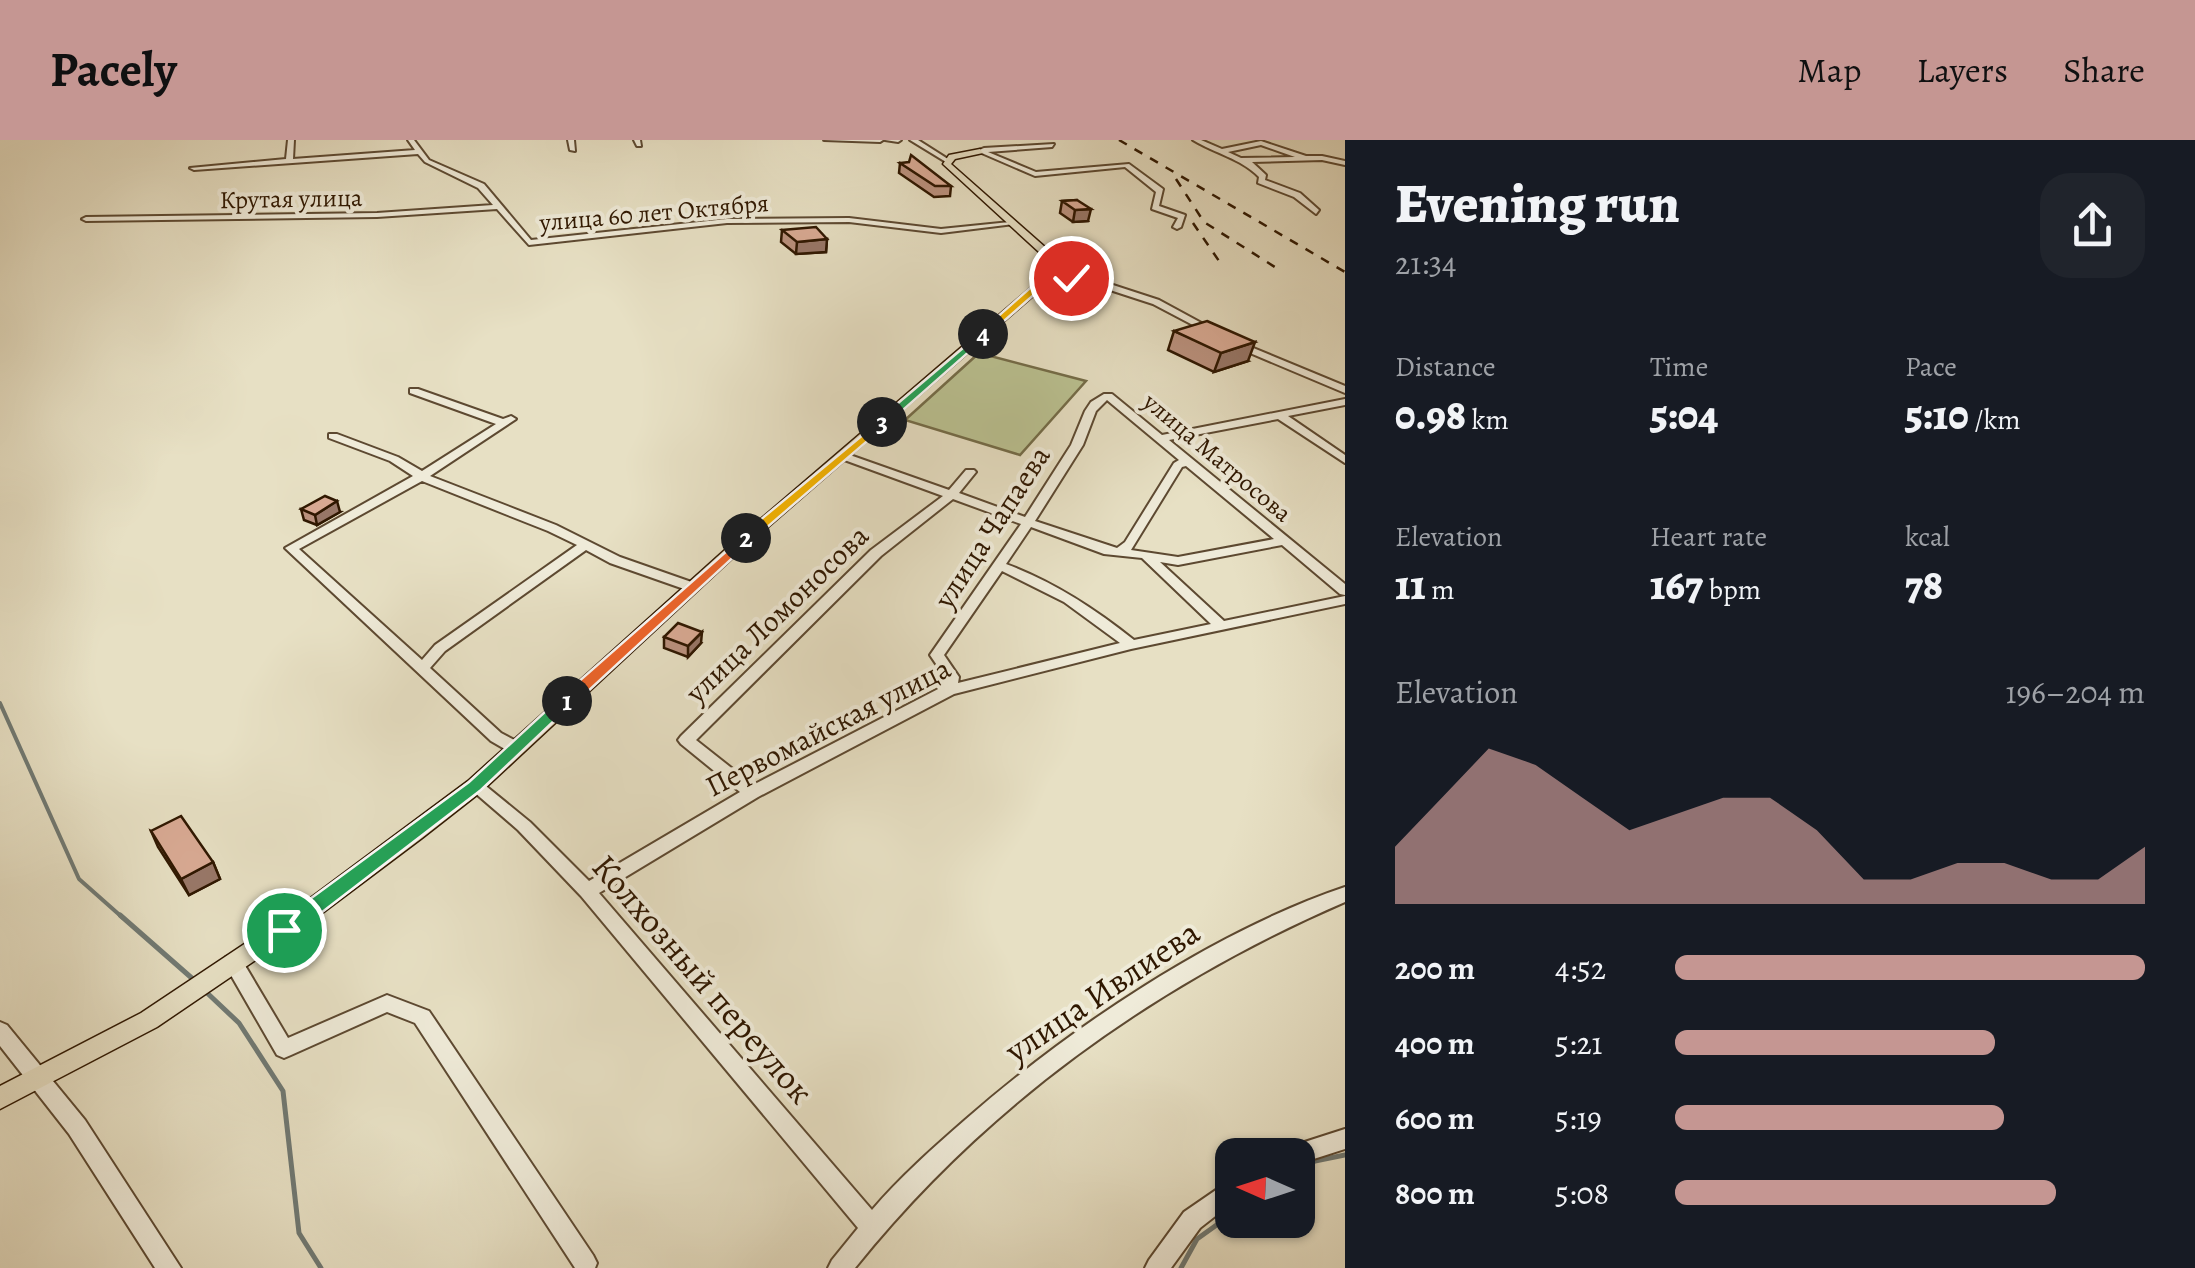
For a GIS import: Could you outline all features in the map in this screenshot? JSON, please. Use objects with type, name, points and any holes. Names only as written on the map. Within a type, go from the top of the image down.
[{"type":"main road","points":[[968,140],[980,150]]},
{"type":"main road","points":[[0,1098],[149,1020],[233,964],[475,786],[692,587],[1058,274],[951,170],[948,161],[980,150]]},
{"type":"street","points":[[289,164],[291,140]]},
{"type":"street","points":[[194,168],[418,152],[410,140]]},
{"type":"street","points":[[572,140],[573,150]]},
{"type":"street","points":[[832,142],[898,140]]},
{"type":"street","points":[[914,140],[948,161]]},
{"type":"street","points":[[1196,140],[1247,161],[1322,158],[1345,163]]},
{"type":"street","points":[[1220,152],[1261,143],[1306,158]]},
{"type":"street","points":[[980,150],[1052,145]]},
{"type":"street","points":[[980,150],[1035,174],[1126,164],[1160,190],[1155,207],[1182,217],[1177,226]]},
{"type":"street","points":[[1322,158],[1322,154],[1333,150]]},
{"type":"street","name":"улица 60 лет Октября","points":[[418,152],[435,166],[481,186],[524,240],[538,244],[727,221],[849,220],[941,231],[1010,224]]},
{"type":"street","points":[[1247,161],[1264,178],[1261,181],[1297,195],[1316,212]]},
{"type":"street","name":"Крутая улица","points":[[86,219],[377,216],[497,207]]},
{"type":"street","points":[[1058,274],[1090,280],[1176,311],[1238,345],[1345,390]]},
{"type":"street","points":[[414,391],[507,421],[422,476],[291,548],[496,737],[516,748]]},
{"type":"street","name":"улица Матросова","points":[[1108,396],[1345,592]]},
{"type":"street","name":"улица Чапаева","points":[[949,690],[952,678],[937,655],[1080,442],[1094,404],[1108,396]]},
{"type":"street","points":[[1163,438],[1345,402]]},
{"type":"street","points":[[1282,417],[1345,460]]},
{"type":"street","points":[[333,436],[394,459],[422,476],[584,546],[692,587]]},
{"type":"street","points":[[843,456],[1120,552],[1178,561],[1284,542]]},
{"type":"street","points":[[1120,552],[1130,544],[1178,466],[1187,461]]},
{"type":"street","name":"улица Ломоносова","points":[[752,793],[686,740],[876,553],[951,494],[970,472]]},
{"type":"street","points":[[422,669],[440,648],[584,546]]},
{"type":"street","points":[[1146,555],[1220,626]]},
{"type":"street","points":[[1000,566],[1046,583],[1082,604],[1131,645]]},
{"type":"street","name":"Первомайская улица","points":[[587,891],[752,793],[949,690],[1131,645],[1345,600]]},
{"type":"street","name":"Колхозный переулок","points":[[475,786],[524,826],[587,891],[870,1226]]},
{"type":"street","name":"улица Ивлиева","points":[[840,1268],[870,1226],[1045,1064],[1259,931],[1345,894]]},
{"type":"street","points":[[233,964],[284,1049],[387,1003],[422,1017],[586,1263]]},
{"type":"street","points":[[0,1031],[77,1127],[170,1268]]},
{"type":"street","points":[[1315,1148],[1345,1139]]},
{"type":"street","points":[[1157,1268],[1192,1220],[1215,1203]]},
{"type":"green space","points":[[979,353],[1086,381],[1020,455],[905,420]]},
{"type":"building","points":[[911,155],[951,186],[935,186],[900,163],[909,162]]},
{"type":"building","points":[[1077,200],[1091,209],[1075,210],[1062,201]]},
{"type":"building","points":[[816,227],[827,239],[797,242],[782,230]]},
{"type":"building","points":[[1207,321],[1255,342],[1221,353],[1174,331]]},
{"type":"building","points":[[325,496],[337,501],[315,515],[301,509]]},
{"type":"building","points":[[678,623],[702,632],[688,646],[664,637]]},
{"type":"building","points":[[181,816],[213,862],[181,879],[151,831]]},
{"type":"waterway","points":[[0,703],[79,879],[123,918]]},
{"type":"waterway","points":[[120,915],[194,980]]},
{"type":"waterway","points":[[204,990],[239,1023],[283,1091],[299,1233],[321,1268]]},
{"type":"waterway","points":[[1315,1161],[1345,1155]]},
{"type":"waterway","points":[[1181,1268],[1197,1239],[1215,1226]]},
{"type":"railway","points":[[1119,140],[1345,272]]},
{"type":"railway","points":[[1176,179],[1204,222],[1278,269]]},
{"type":"railway","points":[[1193,223],[1219,261]]},
{"type":"route","points":[[284,930],[475,786],[732,551],[1042,283],[1071,278]]}]
